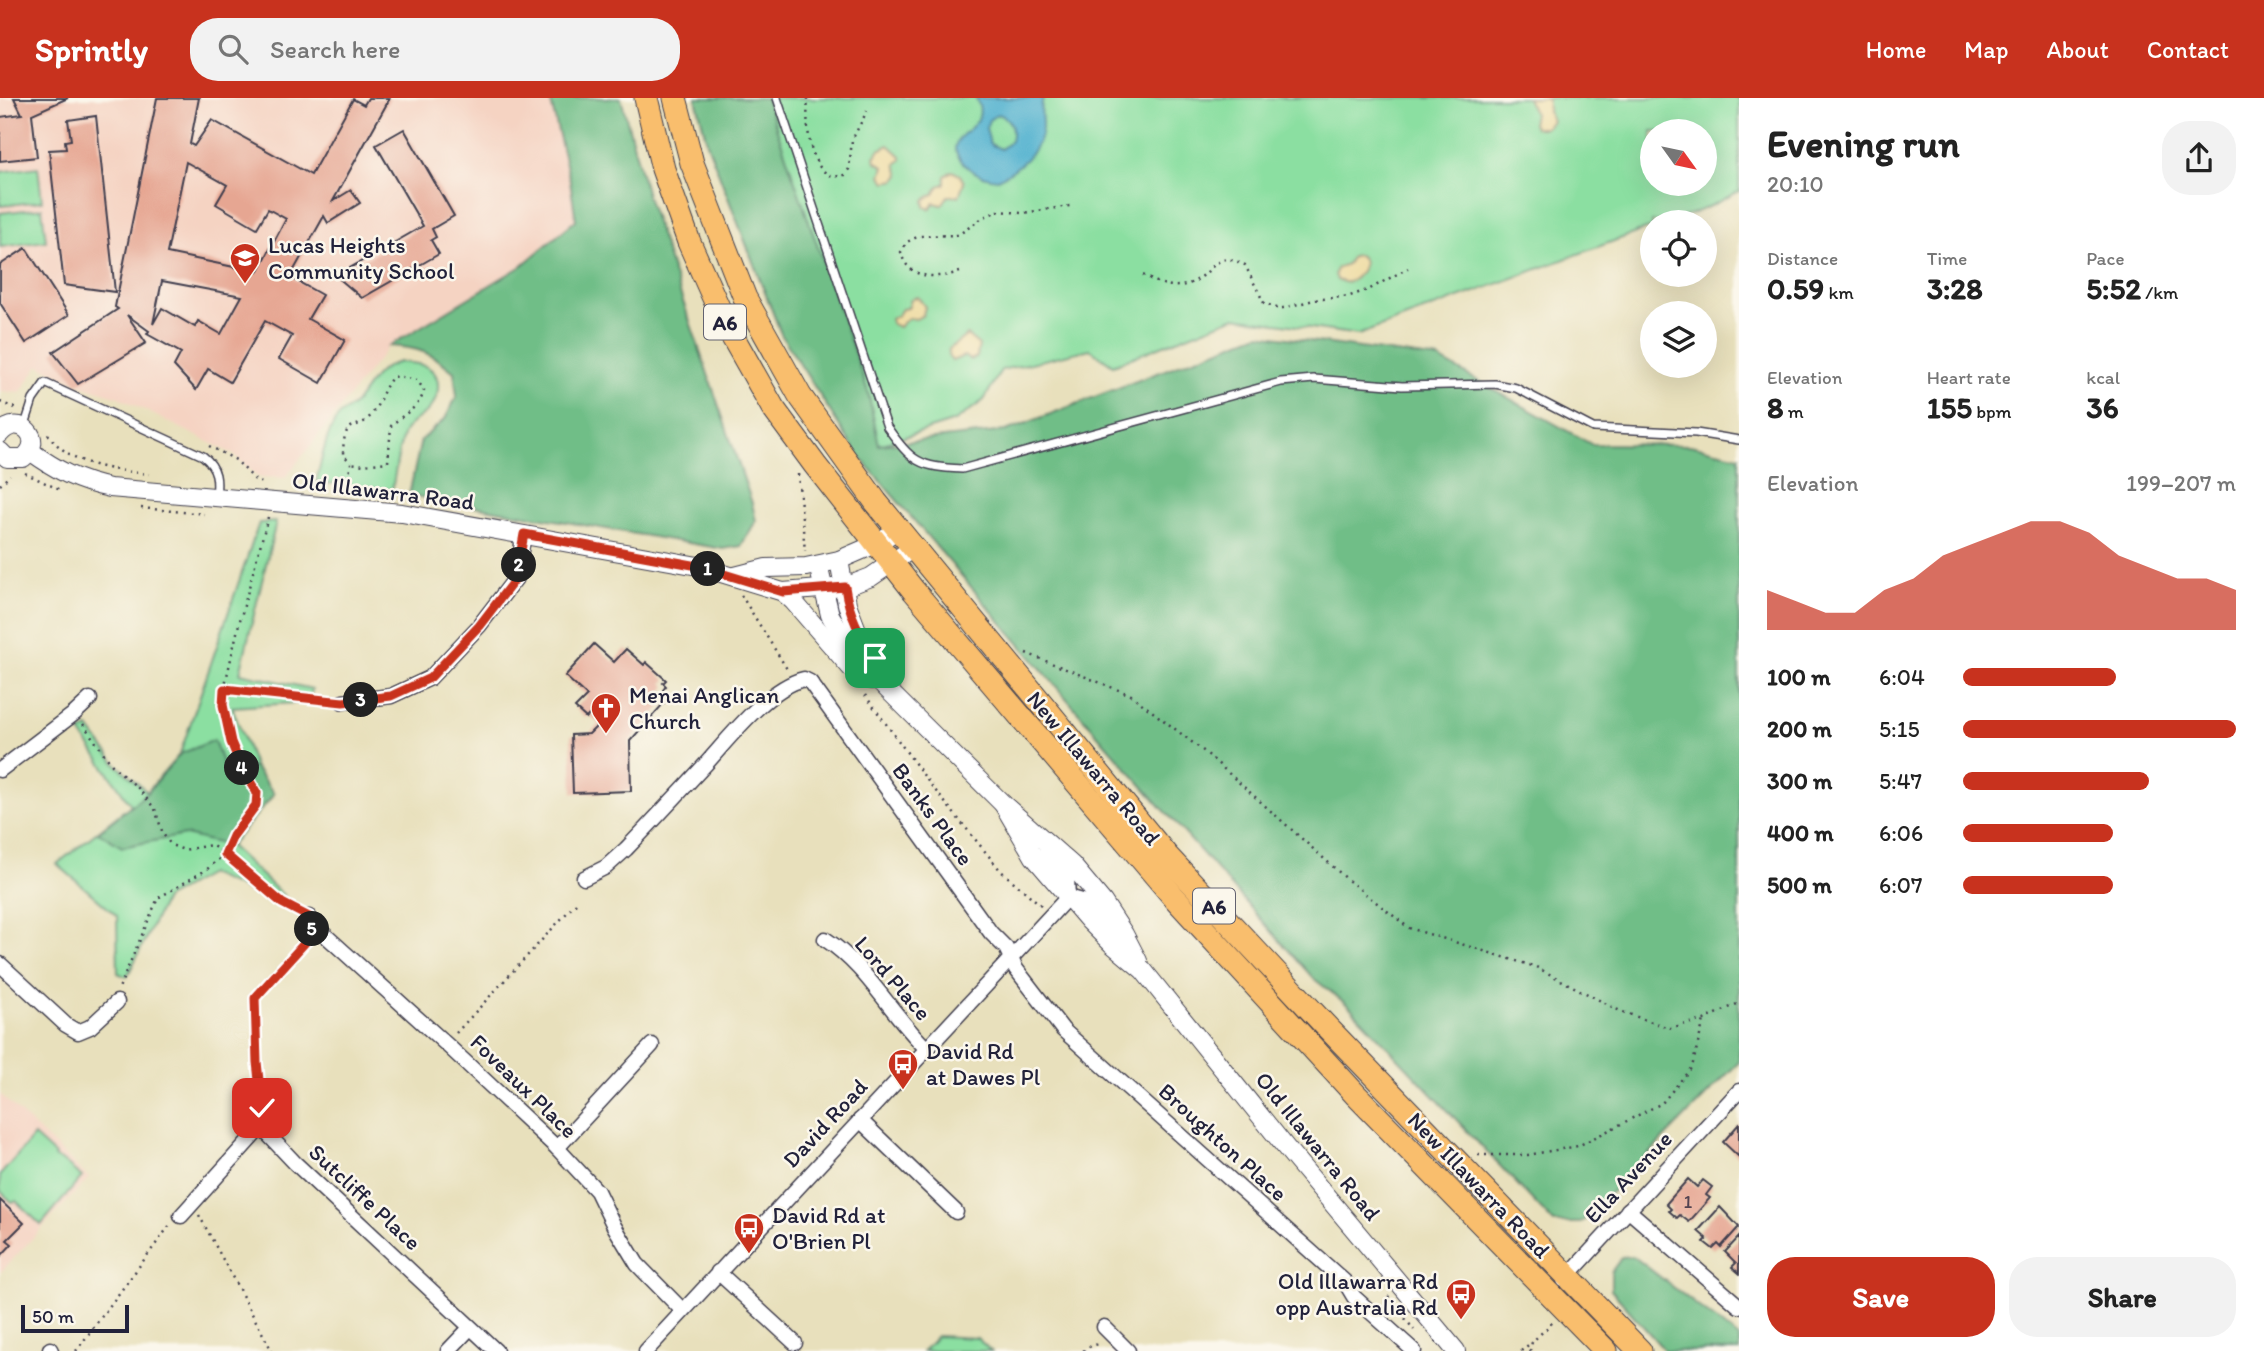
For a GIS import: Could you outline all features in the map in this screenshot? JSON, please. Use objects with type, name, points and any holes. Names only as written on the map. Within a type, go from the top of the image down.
[{"type":"highway","name":"New Illawarra Road","points":[[646,98],[667,181],[689,242],[726,325],[774,408],[876,544],[1173,896],[1356,1095],[1606,1351]]},
{"type":"highway","name":"New Illawarra Road","points":[[676,98],[692,163],[746,298],[800,396],[898,529],[1166,855],[1640,1351]]},
{"type":"street","points":[[1,430],[13,425],[24,428],[31,436],[30,451],[18,460],[1,454]]},
{"type":"street","name":"Old Illawarra Road","points":[[30,451],[55,469],[82,482],[110,488],[402,513],[698,566],[736,583],[783,592],[845,587],[871,577],[913,548]]},
{"type":"street","name":"Old Illawarra Road","points":[[736,583],[766,568],[818,565],[839,560],[876,544],[898,529]]},
{"type":"street","points":[[343,702],[391,696],[430,678],[479,626],[516,578],[524,534]]},
{"type":"street","name":"Old Illawarra Road","points":[[839,560],[847,604],[858,633],[875,658],[886,688]]},
{"type":"street","name":"Old Illawarra Road","points":[[818,565],[830,615],[852,652],[1003,804],[1072,865],[1103,902],[1143,970],[1287,1149],[1457,1351]]},
{"type":"street","name":"Old Illawarra Road","points":[[783,592],[851,668],[886,688]]},
{"type":"street","name":"Banks Place","points":[[795,681],[804,679],[810,682],[821,695],[846,734],[991,933],[1006,948],[1011,959]]},
{"type":"street","points":[[584,878],[606,867],[626,849],[751,716],[795,681]]},
{"type":"street","points":[[0,770],[90,699]]},
{"type":"street","name":"Old Illawarra Road","points":[[1003,804],[1034,857],[1111,943],[1143,970]]},
{"type":"street","points":[[1044,838],[1049,857],[1067,878],[1068,897],[1086,902],[1098,910],[1109,925],[1124,934]]},
{"type":"street","name":"David Road","points":[[646,1351],[1068,897]]},
{"type":"street","name":"Foveaux Place","points":[[311,921],[557,1148],[597,1191],[637,1264],[682,1310]]},
{"type":"street","name":"Lord Place","points":[[825,939],[855,962],[904,1026],[926,1048]]},
{"type":"street","name":"Broughton Place","points":[[1011,959],[1063,1030],[1345,1282],[1354,1297],[1414,1351]]},
{"type":"street","points":[[0,964],[66,1025],[78,1032],[90,1027],[117,1002]]},
{"type":"street","points":[[557,1148],[653,1045]]},
{"type":"street","name":"Ella Avenue","points":[[1550,1295],[1739,1091]]},
{"type":"street","points":[[860,1120],[956,1212]]},
{"type":"street","points":[[181,1216],[261,1127]]},
{"type":"street","name":"Sutcliffe Place","points":[[261,1127],[295,1163],[496,1351]]},
{"type":"street","points":[[1628,1210],[1739,1306]]},
{"type":"street","points":[[718,1272],[795,1343]]},
{"type":"street","points":[[448,1351],[470,1328]]},
{"type":"street","points":[[1108,1332],[1129,1351]]},
{"type":"lane","points":[[777,98],[887,427],[907,454],[934,467],[962,469],[1281,382],[1314,379],[1402,386],[1495,384],[1516,388],[1593,428],[1696,433],[1739,440]]},
{"type":"lane","points":[[24,428],[33,400],[45,383],[203,456],[211,463],[218,478],[216,498]]},
{"type":"path","points":[[808,98],[808,125],[814,157],[823,170],[833,176],[845,175],[849,169],[852,140],[867,111]]},
{"type":"path","points":[[960,272],[948,276],[921,275],[909,269],[901,252],[907,242],[919,236],[958,235],[998,211],[1022,213],[1070,206]]},
{"type":"path","points":[[1143,275],[1172,287],[1184,287],[1222,260],[1232,260],[1245,265],[1264,303],[1279,309],[1314,300],[1350,296],[1370,289],[1408,268]]},
{"type":"path","points":[[397,376],[416,380],[424,390],[423,397],[420,403],[391,426],[388,462],[363,465],[351,463],[343,454],[343,437],[347,429],[370,416],[391,379],[397,376]]},
{"type":"path","points":[[0,402],[15,408]]},
{"type":"path","points":[[45,428],[60,448],[76,458],[110,468],[151,474]]},
{"type":"path","points":[[346,492],[351,463]]},
{"type":"path","points":[[117,1002],[120,984],[158,898],[206,870],[225,854],[233,836],[256,805],[257,793],[231,742],[223,705],[224,689],[239,624],[268,517]]},
{"type":"path","points":[[736,583],[795,681]]},
{"type":"path","points":[[1021,652],[1131,695],[1206,753],[1349,881],[1409,928],[1536,967],[1620,1011],[1670,1028],[1704,1020],[1739,1003]]},
{"type":"path","points":[[224,689],[343,702]]},
{"type":"path","points":[[863,693],[930,784],[1001,871],[1052,914]]},
{"type":"path","points":[[75,713],[112,765],[138,788],[155,809],[163,834],[171,845],[184,850],[211,845],[282,903],[311,921],[310,937],[255,998],[261,1127]]},
{"type":"path","points":[[456,1033],[576,903]]},
{"type":"path","points":[[1449,1154],[1528,1155],[1578,1146],[1662,1103],[1692,1067],[1704,1020]]},
{"type":"path","points":[[192,1204],[272,1351]]},
{"type":"path","points":[[76,1351],[165,1230],[181,1216]]},
{"type":"path","points":[[1382,1288],[1419,1336]]},
{"type":"path","points":[[1521,1351],[1556,1319]]},
{"type":"path","points":[[1083,1351],[1090,1346],[1099,1345],[1108,1332]]},
{"type":"path","points":[[1530,1351],[1532,1342]]},
{"type":"shaded area","name":"Lucas Heights Community School","points":[[0,98],[550,98],[570,181],[576,220],[520,267],[389,346],[285,478],[258,477],[233,454],[118,397],[78,384],[39,365],[20,393],[0,391]]},
{"type":"shaded area","points":[[0,1094],[89,1178],[0,1273]]},
{"type":"green space","points":[[550,98],[621,98],[648,199],[752,503],[756,521],[741,546],[723,549],[409,495],[421,440],[445,419],[457,396],[454,372],[424,352],[389,346],[520,267],[576,220],[570,181]]},
{"type":"green space","points":[[696,98],[1739,98],[1739,191],[1701,210],[1640,210],[1640,231],[1358,335],[1235,317],[1113,365],[1090,349],[1001,370],[984,400],[955,421],[879,445],[782,336],[708,146]]},
{"type":"green space","points":[[696,98],[766,98],[868,392],[879,445],[1006,431],[1259,334],[1439,359],[1591,444],[1690,445],[1739,456],[1739,1062],[1581,1223],[1554,1223],[1349,1006],[1313,978],[1109,748],[858,455],[782,336],[708,146]]},
{"type":"green space","points":[[38,167],[42,201],[0,206],[0,172]]},
{"type":"green space","points":[[42,208],[46,241],[0,247],[0,213]]},
{"type":"green space","points":[[400,362],[427,367],[436,375],[438,387],[433,404],[405,431],[392,490],[316,482],[327,438],[335,422],[355,403],[380,372]]},
{"type":"green space","points":[[276,522],[240,673],[312,689],[309,702],[232,707],[255,768],[274,794],[230,846],[285,897],[281,905],[209,874],[165,899],[127,977],[118,973],[117,916],[57,864],[131,805],[80,732],[89,728],[116,764],[147,792],[180,754],[259,523]]},
{"type":"green space","points":[[214,740],[223,765],[255,768],[274,794],[230,846],[185,835],[122,847],[98,832],[147,793],[180,754]]},
{"type":"green space","points":[[34,1136],[55,1155],[54,1157],[82,1177],[41,1225],[16,1201],[13,1203],[0,1191],[0,1175]]},
{"type":"green space","points":[[1633,1256],[1739,1338],[1739,1351],[1665,1351],[1611,1290],[1611,1272],[1622,1257]]},
{"type":"green space","points":[[937,1336],[977,1338],[991,1351],[923,1351]]},
{"type":"sand","points":[[1527,98],[1548,98],[1548,111],[1552,121],[1545,128],[1535,128],[1532,124],[1534,113]]},
{"type":"sand","points":[[889,145],[901,156],[901,160],[896,164],[900,175],[896,180],[886,182],[881,176],[884,166],[876,162],[875,157],[879,150]]},
{"type":"sand","points":[[952,171],[960,175],[964,182],[959,196],[948,196],[942,205],[934,203],[930,209],[925,207],[924,200],[935,193],[938,186],[945,184],[945,176]]},
{"type":"sand","points":[[1358,255],[1364,263],[1358,276],[1346,282],[1337,280],[1337,268],[1347,264],[1352,256]]},
{"type":"sand","points":[[918,297],[925,307],[923,315],[916,319],[908,318],[899,327],[892,324],[891,319],[902,309],[908,308],[911,299]]},
{"type":"sand","points":[[967,335],[979,345],[977,357],[971,360],[964,356],[952,361],[948,356],[949,349]]},
{"type":"water","points":[[976,98],[1043,98],[1038,143],[1020,165],[997,179],[971,170],[961,161],[955,149],[961,136],[976,122],[979,108]],"holes":[[[998,114],[1009,121],[1012,132],[1011,141],[1001,149],[990,144],[986,128],[989,120]]]},
{"type":"building","points":[[14,98],[68,98],[32,114],[37,157],[0,161],[0,117],[22,114]]},
{"type":"building","points":[[157,98],[199,98],[190,144],[194,146],[212,120],[311,175],[353,99],[364,105],[368,98],[390,98],[333,201],[351,190],[360,203],[328,223],[324,216],[290,277],[322,295],[308,319],[345,340],[321,383],[279,359],[292,336],[265,321],[230,382],[208,369],[196,390],[174,366],[181,353],[147,334],[149,331],[127,315],[146,343],[78,384],[53,352],[118,309],[115,307]],"holes":[[[186,162],[227,185],[216,204],[257,228],[268,209],[286,219],[258,272],[167,253]],[[162,281],[242,296],[221,334],[198,321],[195,327],[162,308],[153,324]]]},
{"type":"building","points":[[96,116],[115,292],[64,285],[49,150],[66,149],[65,141],[71,140],[68,120]]},
{"type":"building","points":[[404,129],[454,216],[432,229],[436,237],[431,240],[439,254],[362,298],[336,276],[423,226],[376,145]]},
{"type":"building","points":[[26,248],[69,315],[26,343],[0,303],[0,265]]},
{"type":"building","points":[[594,644],[614,662],[626,649],[666,680],[663,683],[666,686],[663,690],[664,703],[630,741],[631,791],[573,793],[571,735],[589,734],[599,724],[589,715],[586,718],[575,708],[587,696],[565,676]]},
{"type":"building","points":[[1739,1124],[1739,1157],[1723,1142]]},
{"type":"building","points":[[1688,1179],[1697,1187],[1703,1180],[1712,1187],[1706,1195],[1710,1198],[1689,1222],[1680,1215],[1677,1218],[1666,1204]]},
{"type":"building","points":[[0,1200],[24,1223],[7,1240],[12,1244],[0,1257]]},
{"type":"building","points":[[1720,1207],[1739,1227],[1721,1247],[1718,1244],[1713,1249],[1704,1242],[1707,1239],[1698,1231]]},
{"type":"building","points":[[1739,1237],[1739,1273],[1732,1267],[1736,1263],[1725,1252]]},
{"type":"place","name":"Lucas Heights Community School","points":[[245,285]]},
{"type":"place","name":"Menai Anglican Church","points":[[606,735]]},
{"type":"place","name":"David Rd at Dawes Pl","points":[[903,1091]]},
{"type":"place","name":"David Rd at O'Brien Pl","points":[[749,1255]]},
{"type":"place","name":"Old Illawarra Rd opp Australia Rd","points":[[1461,1321]]},
{"type":"route","points":[[262,1108],[255,998],[310,937],[314,925],[309,917],[282,903],[225,854],[233,836],[256,805],[257,793],[231,742],[223,705],[224,689],[343,702],[391,696],[430,678],[479,626],[516,578],[524,534],[698,566],[783,592],[845,587],[847,604],[858,633],[875,658]]}]
